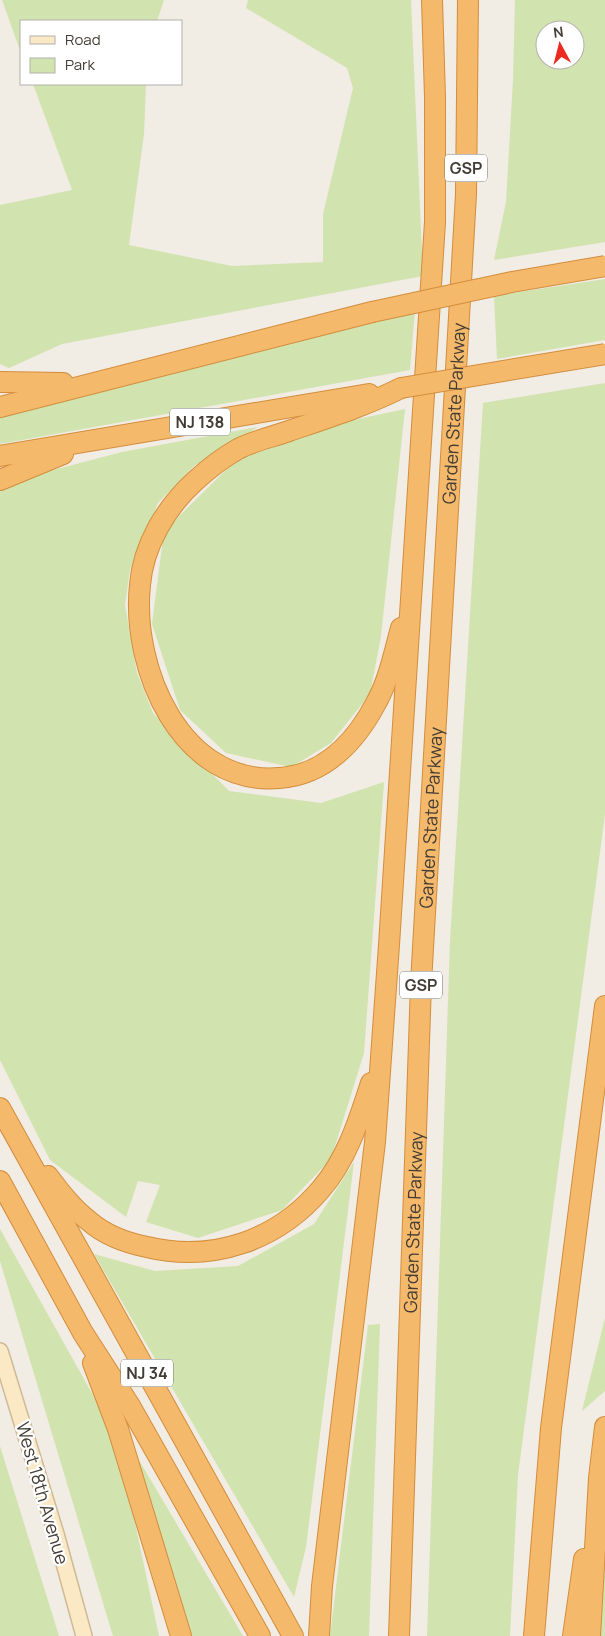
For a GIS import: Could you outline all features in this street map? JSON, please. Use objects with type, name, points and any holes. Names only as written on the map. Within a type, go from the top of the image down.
[{"type":"highway","points":[[319,1636],[322,1586],[375,1142],[389,945],[435,222],[435,97],[432,0]]},
{"type":"highway","name":"Garden State Parkway","points":[[399,1636],[421,983],[466,194],[468,0]]},
{"type":"highway","points":[[0,407],[372,312],[512,282],[605,266]]},
{"type":"highway","name":"NJ 138","points":[[0,456],[605,354]]},
{"type":"highway","points":[[0,382],[98,382]]},
{"type":"highway","points":[[401,388],[370,404],[241,448],[214,464],[193,482],[178,498],[158,527],[144,564],[139,600],[142,642],[147,662],[163,705],[173,722],[198,750],[220,765],[241,774],[271,779],[288,778],[303,774],[330,760],[342,750],[366,720],[385,686],[410,598]]},
{"type":"highway","points":[[0,480],[103,438]]},
{"type":"highway","points":[[534,1636],[551,1428],[605,1006]]},
{"type":"highway","points":[[0,1109],[50,1178],[77,1211],[90,1222],[117,1238],[146,1247],[179,1253],[210,1252],[254,1240],[282,1226],[302,1210],[322,1188],[339,1164],[358,1125],[380,1054]]},
{"type":"highway","name":"NJ 34","points":[[0,1109],[293,1636]]},
{"type":"highway","name":"NJ 34","points":[[0,1181],[83,1333],[130,1406],[260,1636]]},
{"type":"highway","points":[[83,1333],[118,1430],[181,1636]]},
{"type":"highway","points":[[590,1636],[599,1478],[605,1427]]},
{"type":"highway","points":[[573,1636],[584,1555],[599,1478]]},
{"type":"street","name":"West 18th Avenue","points":[[0,1352],[56,1534],[84,1636]]},
{"type":"green space","points":[[2,0],[164,0],[157,20],[20,20],[20,50]]},
{"type":"green space","points":[[248,0],[411,0],[423,276],[62,344],[9,368],[0,364],[0,205],[72,190],[33,85],[146,85],[144,134],[129,245],[232,266],[323,262],[323,214],[353,88],[347,68],[246,8]]},
{"type":"green space","points":[[515,0],[605,0],[605,242],[494,260],[506,202],[513,80]]},
{"type":"green space","points":[[605,279],[605,340],[497,359],[494,296]]},
{"type":"green space","points":[[415,310],[410,370],[0,444],[0,415]]},
{"type":"green space","points":[[605,383],[605,814],[518,1475],[510,1636],[427,1636],[450,941],[483,403]]},
{"type":"green space","points":[[405,409],[381,636],[370,694],[331,743],[291,767],[226,753],[180,710],[152,624],[164,531],[236,460],[311,429]]},
{"type":"green space","points":[[258,427],[194,466],[158,503],[130,570],[125,605],[137,673],[153,713],[229,791],[321,803],[384,782],[364,1053],[331,1159],[282,1210],[198,1238],[146,1222],[160,1185],[138,1181],[126,1217],[50,1160],[0,1060],[0,484],[122,452]]},
{"type":"green space","points":[[354,1162],[306,1547],[294,1597],[94,1254],[155,1271],[238,1266],[314,1224]]},
{"type":"green space","points":[[0,1229],[117,1438],[159,1636],[113,1636],[0,1261]]},
{"type":"green space","points":[[605,1318],[605,1391],[582,1411]]},
{"type":"green space","points":[[380,1324],[369,1636],[330,1636],[368,1325]]},
{"type":"green space","points":[[0,1446],[59,1636],[0,1636]]},
{"type":"green space","points":[[133,1450],[243,1636],[188,1636]]},
{"type":"green space","points":[[605,1566],[605,1636],[597,1636]]}]
